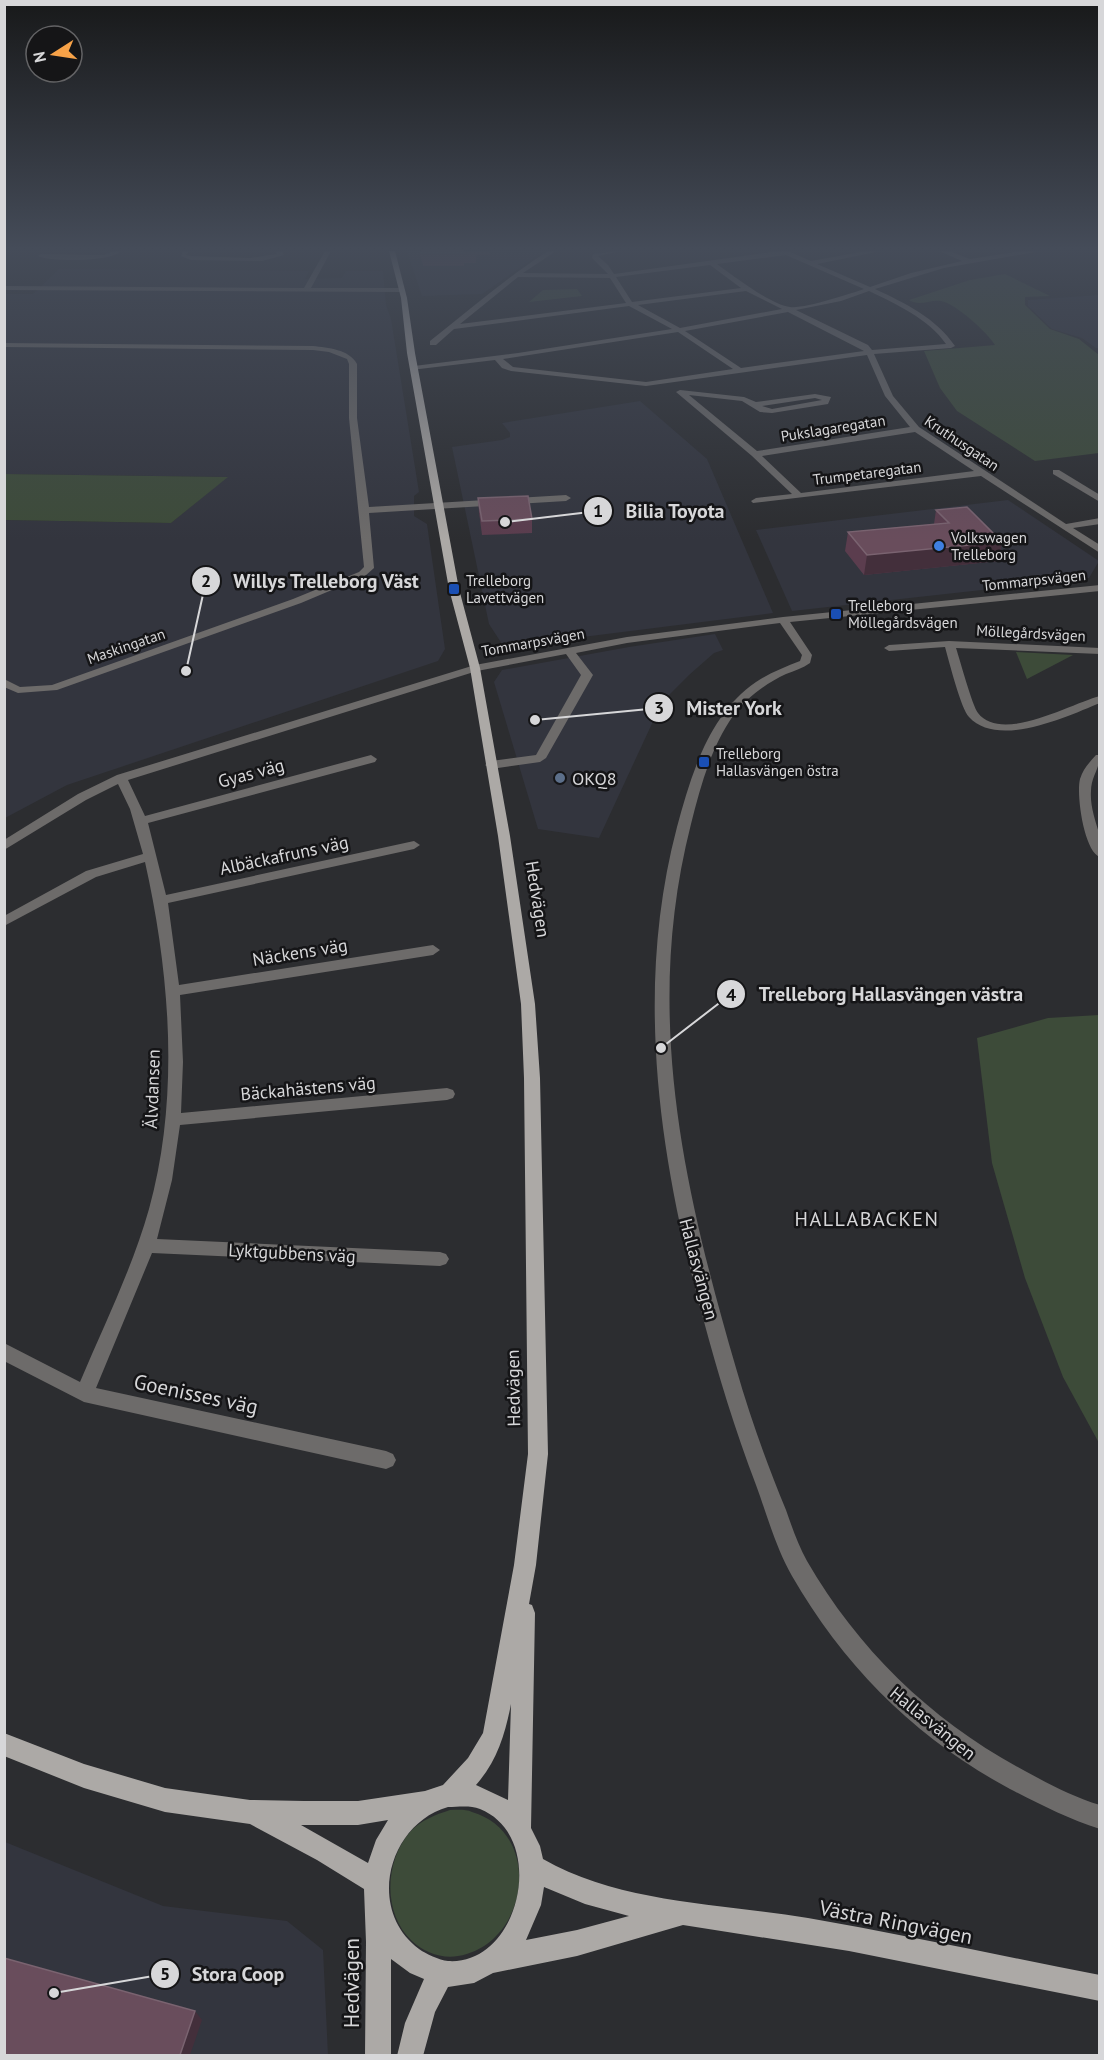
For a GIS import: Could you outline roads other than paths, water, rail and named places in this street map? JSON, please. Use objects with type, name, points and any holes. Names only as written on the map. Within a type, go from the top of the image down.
[{"type":"main road","name":"Hedvägen","points":[[411,347],[454,589],[475,668],[520,942],[528,1004],[532,1078],[538,1454],[525,1565],[494,1732],[488,1751],[479,1766],[451,1794]]},
{"type":"main road","name":"Hedvägen","points":[[519,1827],[525,1565]]},
{"type":"main road","points":[[4,1744],[84,1776],[165,1800],[250,1812],[358,1813],[425,1802]]},
{"type":"main road","name":"Hedvägen","points":[[378,2055],[379,1912],[376,1882],[381,1857],[391,1834],[406,1816],[425,1802],[451,1794],[477,1796],[500,1807],[519,1827],[530,1848],[533,1867],[532,1899],[523,1925],[507,1947],[486,1964],[469,1970],[442,1972],[427,1968],[405,1956],[389,1936],[379,1912]]},
{"type":"main road","points":[[250,1812],[326,1851],[376,1882]]},
{"type":"main road","name":"Västra Ringvägen","points":[[533,1867],[553,1880],[577,1891],[682,1914],[765,1924],[1100,1988]]},
{"type":"main road","name":"Västra Ringvägen","points":[[486,1964],[538,1950],[577,1943],[682,1914]]},
{"type":"main road","points":[[410,2055],[416,2024],[442,1972]]},
{"type":"street","name":"Maskingatan","points":[[4,682],[18,690],[52,688],[297,601],[362,574],[369,568],[365,510],[353,418],[353,364],[350,358],[313,348],[224,347]]},
{"type":"street","points":[[414,368],[580,347]]},
{"type":"street","points":[[704,347],[740,371]]},
{"type":"street","points":[[865,347],[871,352]]},
{"type":"street","points":[[498,358],[511,369],[639,384],[871,352],[936,347]]},
{"type":"street","name":"Kruthusgatan","points":[[871,352],[885,390],[893,404],[916,429],[1100,550]]},
{"type":"street","points":[[666,381],[756,454],[798,495]]},
{"type":"street","points":[[680,392],[744,399],[763,410],[772,411],[825,402],[828,399],[815,396],[755,405]]},
{"type":"street","name":"Pukslagaregatan","points":[[756,454],[916,429]]},
{"type":"street","points":[[1056,472],[1100,500]]},
{"type":"street","name":"Trumpetaregatan","points":[[756,501],[981,473]]},
{"type":"street","points":[[365,510],[566,498]]},
{"type":"street","points":[[1064,527],[1100,521]]},
{"type":"street","name":"Tommarpsvägen","points":[[4,846],[82,797],[121,778],[475,668],[627,640],[783,620],[1100,588]]},
{"type":"street","name":"Hallasvängen","points":[[783,620],[807,655],[805,663],[781,671],[757,684],[728,713],[704,762],[685,818],[669,888],[659,1011],[661,1048],[675,1170],[707,1306],[752,1448],[798,1566],[863,1661],[903,1704],[964,1751],[1077,1811],[1100,1817]]},
{"type":"street","points":[[949,644],[973,715],[980,721],[1019,728],[1100,699]]},
{"type":"street","name":"Möllegårdsvägen","points":[[889,648],[949,644],[1100,651]]},
{"type":"street","points":[[490,765],[540,758],[587,675],[569,651]]},
{"type":"street","points":[[1100,758],[1087,777],[1084,794],[1087,818],[1100,853]]},
{"type":"street","name":"Gyas väg","points":[[141,821],[371,759]]},
{"type":"street","name":"Älvdansen","points":[[84,1394],[145,1246],[164,1182],[172,1120],[172,992],[161,900],[141,821],[121,778]]},
{"type":"street","name":"Albäckafruns väg","points":[[161,900],[414,845]]},
{"type":"street","points":[[4,922],[91,874],[151,856]]},
{"type":"street","name":"Näckens väg","points":[[172,992],[433,950]]},
{"type":"street","name":"Bäckahästens väg","points":[[172,1120],[447,1094]]},
{"type":"street","name":"Lyktgubbens väg","points":[[145,1246],[440,1259]]},
{"type":"street","name":"Goenisses väg","points":[[4,1351],[84,1394],[386,1460]]},
{"type":"place","name":"Bilia Toyota","points":[[505,522]]},
{"type":"place","name":"Volkswagen Trelleborg","points":[[939,546]]},
{"type":"place","name":"Trelleborg Lavettvägen","points":[[454,589]]},
{"type":"place","name":"Trelleborg Möllegårdsvägen","points":[[836,614]]},
{"type":"place","name":"Willys Trelleborg Väst","points":[[186,671]]},
{"type":"place","name":"Mister York","points":[[535,720]]},
{"type":"place","name":"Trelleborg Hallasvängen östra","points":[[704,762]]},
{"type":"place","name":"OKQ8","points":[[560,778]]},
{"type":"place","name":"Trelleborg Hallasvängen västra","points":[[661,1048]]},
{"type":"place","name":"Stora Coop","points":[[54,1993]]},
{"type":"district","name":"HALLABACKEN","points":[[867,1219]]}]
